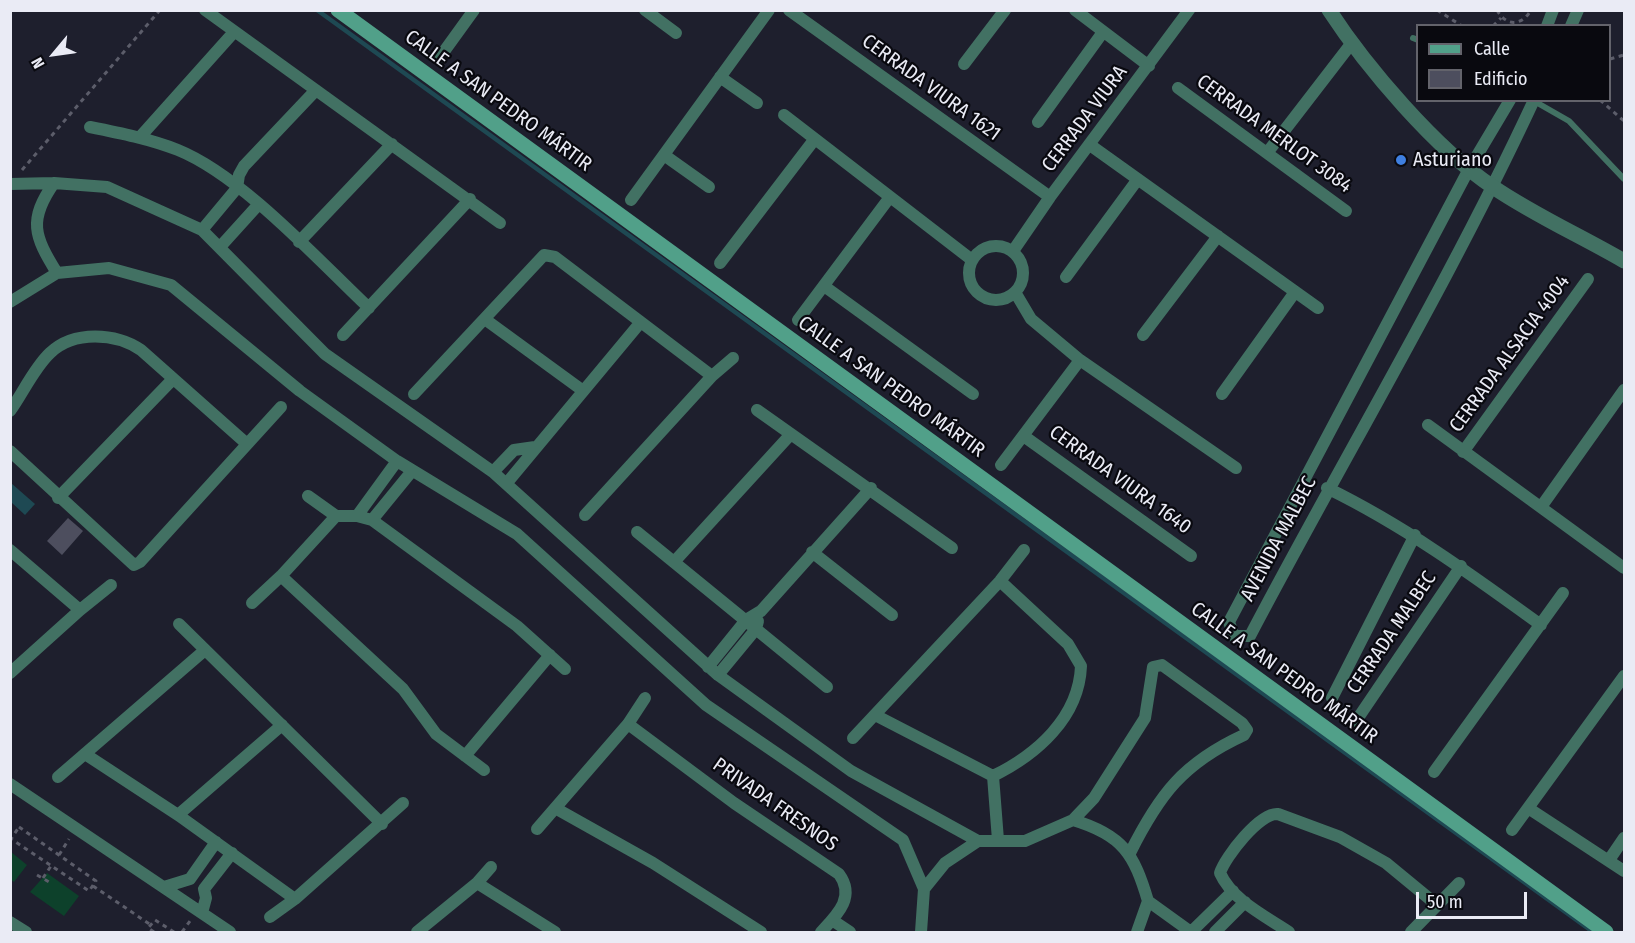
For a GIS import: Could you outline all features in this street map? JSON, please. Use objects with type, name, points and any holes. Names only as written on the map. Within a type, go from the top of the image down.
[{"type":"main road","name":"CALLE A SAN PEDRO MÁRTIR","points":[[338,10],[1606,933]]},
{"type":"street","points":[[205,10],[470,199],[500,223]]},
{"type":"street","points":[[440,57],[474,10]]},
{"type":"street","points":[[645,10],[676,33]]},
{"type":"street","points":[[631,200],[769,10]]},
{"type":"street","name":"CERRADA VIURA 1621","points":[[789,10],[1050,197]]},
{"type":"street","points":[[964,64],[1005,10]]},
{"type":"street","points":[[1075,10],[1149,66]]},
{"type":"street","name":"CERRADA VIURA","points":[[1013,251],[1050,197],[1189,10]]},
{"type":"street","points":[[1329,10],[1351,44],[1410,112],[1468,169],[1494,188],[1624,261]]},
{"type":"street","points":[[1572,24],[1578,10]]},
{"type":"street","points":[[140,137],[234,32]]},
{"type":"street","points":[[1038,122],[1103,32]]},
{"type":"street","points":[[1267,153],[1351,44]]},
{"type":"street","points":[[720,77],[756,103]]},
{"type":"street","name":"CERRADA MERLOT 3084","points":[[1178,88],[1346,211]]},
{"type":"street","points":[[202,230],[237,188],[239,175],[244,166],[316,90]]},
{"type":"street","name":"AVENIDA MALBEC","points":[[1509,102],[1468,169],[1229,622],[1234,636],[1250,636],[1328,488],[1494,188],[1534,102]]},
{"type":"street","points":[[784,115],[972,260]]},
{"type":"street","points":[[90,128],[140,137],[180,151],[203,163],[258,205],[369,308]]},
{"type":"street","points":[[720,263],[814,140]]},
{"type":"street","points":[[299,242],[392,144]]},
{"type":"street","points":[[1090,145],[1318,308]]},
{"type":"street","points":[[664,155],[709,187]]},
{"type":"street","points":[[14,179],[107,187],[202,230],[325,354],[493,472],[713,671],[851,771],[978,841]]},
{"type":"street","points":[[1066,277],[1138,179]]},
{"type":"street","points":[[54,183],[43,197],[35,221],[42,247],[57,273]]},
{"type":"street","points":[[798,320],[890,197]]},
{"type":"street","points":[[343,335],[470,199]]},
{"type":"street","points":[[220,247],[258,205]]},
{"type":"street","points":[[1143,335],[1218,236]]},
{"type":"street","points":[[995,245],[1013,251],[1023,270],[1023,280],[1015,292],[999,300],[987,299],[977,293],[971,283],[969,272],[972,260],[986,247],[995,245]]},
{"type":"street","points":[[414,394],[486,320],[536,261],[544,255],[555,257],[712,376]]},
{"type":"street","points":[[10,302],[57,273],[109,268],[171,285],[300,391],[397,461],[517,534],[705,705],[903,840],[924,889],[920,932]]},
{"type":"street","name":"CERRADA ALSACIA 4004","points":[[1463,452],[1588,279]]},
{"type":"street","points":[[824,286],[973,394]]},
{"type":"street","points":[[1015,292],[1031,319],[1080,360],[1236,468]]},
{"type":"street","points":[[1222,394],[1295,292]]},
{"type":"street","points":[[486,320],[582,390]]},
{"type":"street","points":[[507,484],[582,390],[640,323]]},
{"type":"street","points":[[10,411],[48,354],[69,342],[99,336],[133,345],[248,444]]},
{"type":"street","points":[[585,515],[712,376],[733,358]]},
{"type":"street","name":"CERRADA VIURA 1640","points":[[1001,465],[1025,437],[1080,360]]},
{"type":"street","points":[[58,498],[173,379]]},
{"type":"street","points":[[1541,507],[1624,390]]},
{"type":"street","points":[[10,452],[134,565],[281,407]]},
{"type":"street","points":[[757,410],[871,488],[952,548]]},
{"type":"street","name":"CERRADA ALSACIA 4004","points":[[1428,425],[1623,564]]},
{"type":"street","points":[[674,562],[791,434]]},
{"type":"street","name":"CERRADA VIURA 1640","points":[[1025,437],[1191,556]]},
{"type":"street","points":[[493,472],[514,450],[535,447]]},
{"type":"street","points":[[357,516],[397,461]]},
{"type":"street","points":[[372,520],[412,471]]},
{"type":"street","points":[[713,671],[761,611],[871,488]]},
{"type":"street","name":"CERRADA MALBEC","points":[[1328,488],[1382,515],[1415,535],[1541,625]]},
{"type":"street","points":[[308,496],[336,516],[357,516],[372,520],[517,626],[565,669]]},
{"type":"street","points":[[252,603],[281,576],[336,516]]},
{"type":"street","points":[[637,532],[827,687]]},
{"type":"street","name":"CERRADA MALBEC","points":[[1332,698],[1415,535]]},
{"type":"street","points":[[10,550],[80,610]]},
{"type":"street","points":[[853,738],[1000,581],[1024,550]]},
{"type":"street","points":[[812,552],[892,615]]},
{"type":"street","name":"CERRADA MALBEC","points":[[1356,721],[1461,566]]},
{"type":"street","points":[[281,576],[391,677],[436,734],[484,770]]},
{"type":"street","points":[[993,776],[1024,759],[1055,729],[1074,700],[1080,673],[1076,654],[1068,644],[1000,581]]},
{"type":"street","points":[[10,673],[111,585]]},
{"type":"street","points":[[1434,772],[1563,593]]},
{"type":"street","points":[[179,624],[382,824]]},
{"type":"street","points":[[58,777],[206,650]]},
{"type":"street","points":[[465,756],[550,655]]},
{"type":"street","points":[[924,889],[945,863],[978,841],[1025,841],[1073,820],[1094,798],[1136,734],[1145,718],[1153,667],[1161,665],[1242,723],[1246,730],[1244,735],[1204,755],[1186,770],[1159,802],[1130,853]]},
{"type":"street","points":[[1512,830],[1622,683]]},
{"type":"street","points":[[537,829],[628,724],[645,698]]},
{"type":"street","points":[[875,714],[993,776]]},
{"type":"street","name":"PRIVADA FRESNOS","points":[[628,724],[734,802],[836,872],[842,878],[848,896],[828,928],[850,933]]},
{"type":"street","points":[[178,815],[282,725]]},
{"type":"street","points":[[85,754],[178,815],[296,899]]},
{"type":"street","points":[[993,776],[998,840]]},
{"type":"street","points":[[10,784],[230,933]]},
{"type":"street","points":[[270,917],[296,899],[403,803]]},
{"type":"street","points":[[555,808],[653,863],[761,933]]},
{"type":"street","points":[[1528,808],[1624,871]]},
{"type":"street","points":[[1289,933],[1245,902],[1225,884],[1220,873],[1222,866],[1259,821],[1274,814],[1340,837],[1398,871],[1437,905]]},
{"type":"street","points":[[1073,820],[1104,832],[1130,853],[1148,901],[1191,932],[1233,891]]},
{"type":"street","points":[[1609,860],[1624,838]]},
{"type":"street","points":[[164,887],[190,879],[216,842]]},
{"type":"street","points":[[204,889],[232,853]]},
{"type":"street","points":[[417,933],[477,883],[491,867]]},
{"type":"street","points":[[190,879],[204,889],[206,898],[202,913]]},
{"type":"street","points":[[477,883],[555,933]]},
{"type":"street","points":[[1411,933],[1459,884]]},
{"type":"street","points":[[1137,933],[1148,901]]},
{"type":"street","points":[[1215,933],[1245,902]]},
{"type":"street","points":[[10,922],[26,933]]},
{"type":"lane","points":[[1536,102],[1569,121],[1610,161],[1624,179]]},
{"type":"path","points":[[14,179],[160,10]]},
{"type":"path","points":[[1437,10],[1459,24]]},
{"type":"path","points":[[1497,10],[1500,18],[1514,24],[1523,23],[1531,10]]},
{"type":"path","points":[[1495,24],[1500,18]]},
{"type":"path","points":[[1602,102],[1624,121]]},
{"type":"path","points":[[19,828],[58,855],[96,881],[89,891],[11,839],[12,833],[19,828]]},
{"type":"path","points":[[58,855],[77,828]]},
{"type":"path","points":[[43,878],[51,866]]},
{"type":"path","points":[[37,875],[49,882]]},
{"type":"path","points":[[93,886],[151,925]]},
{"type":"path","points":[[154,933],[148,928],[155,920],[174,933]]},
{"type":"shaded area","points":[[11,483],[35,504],[25,515],[11,502]]},
{"type":"shaded area","points":[[11,852],[27,865],[14,882],[11,880]]},
{"type":"shaded area","points":[[47,873],[79,896],[64,916],[30,892]]},
{"type":"building","points":[[68,518],[83,531],[62,555],[47,541]]},
{"type":"waterway","points":[[317,10],[1593,932]]},
{"type":"place","name":"Asturiano","points":[[1401,160]]}]
